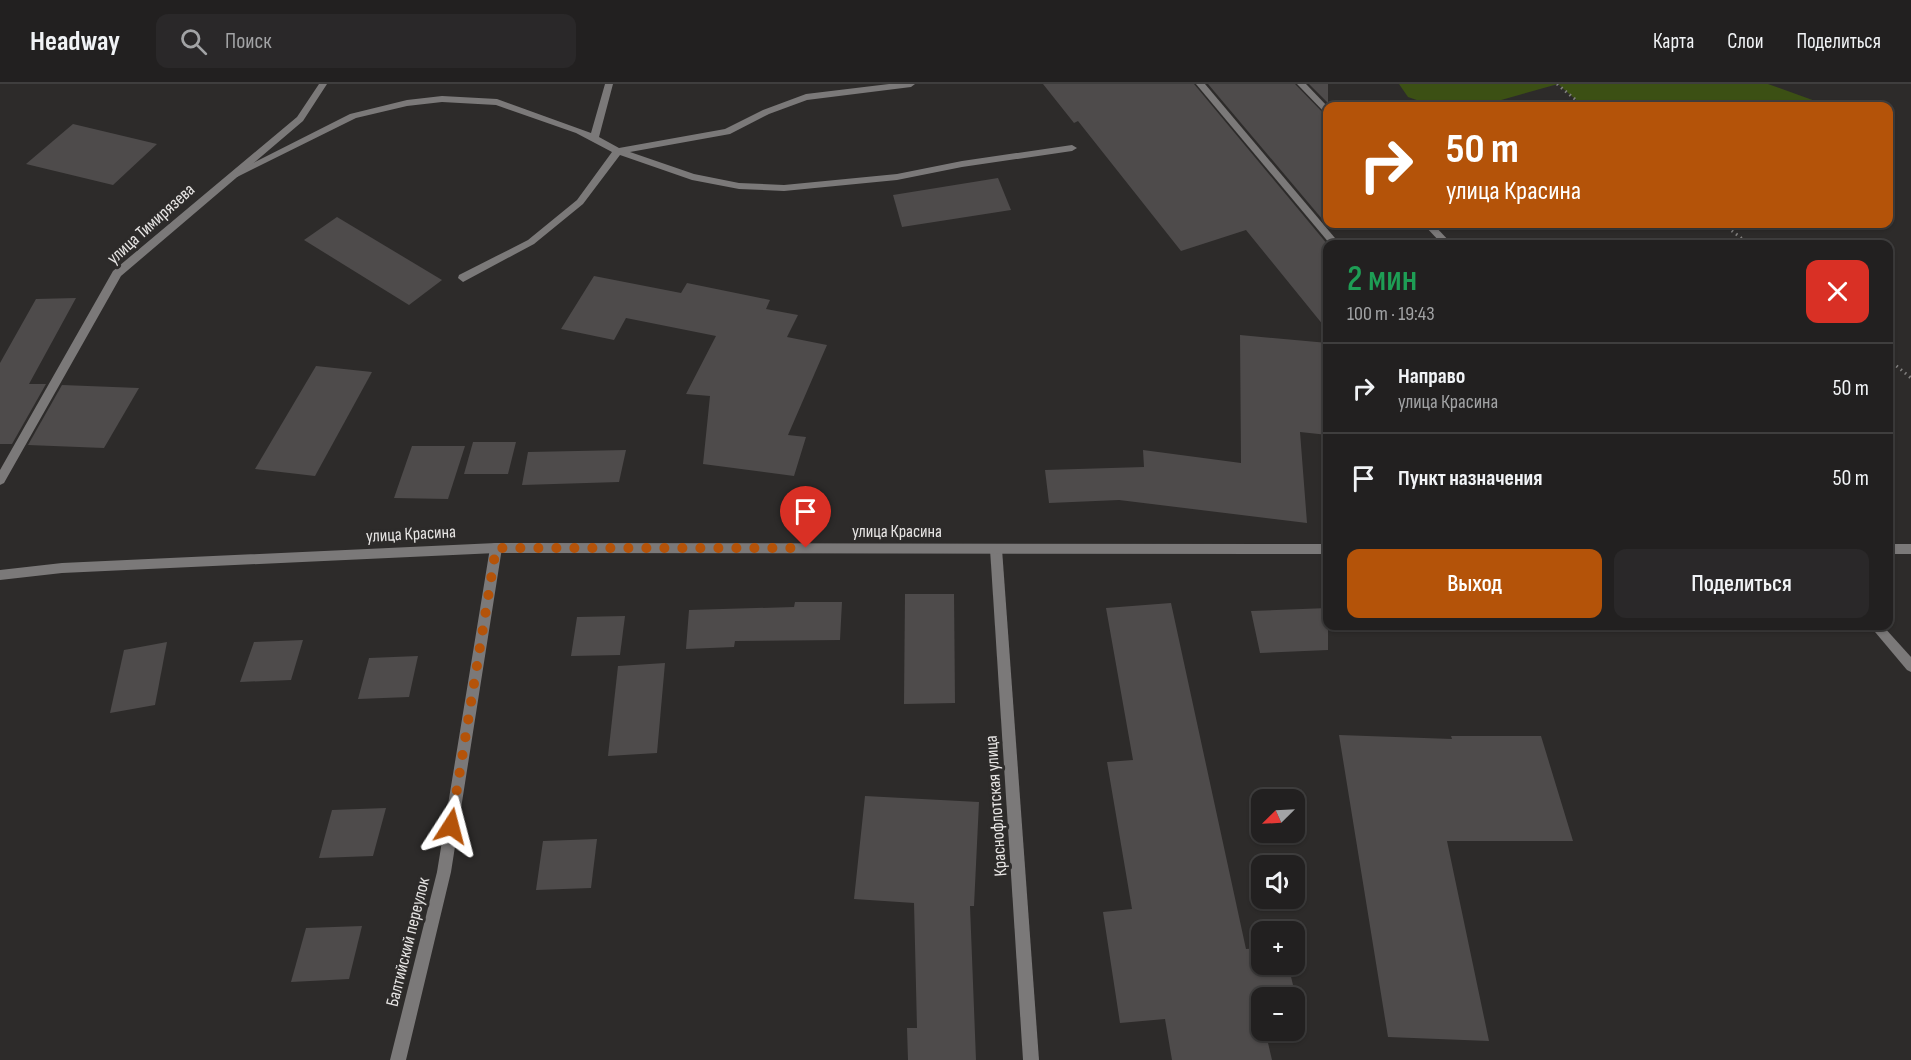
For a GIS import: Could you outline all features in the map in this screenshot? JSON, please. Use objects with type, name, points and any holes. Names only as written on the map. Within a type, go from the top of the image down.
[{"type":"street","name":"улица Тимирязева","points":[[0,480],[117,274],[300,119],[323,84]]},
{"type":"street","points":[[594,138],[609,84]]},
{"type":"street","points":[[463,278],[539,235],[580,202],[618,151],[727,132],[766,112],[806,98],[911,84]]},
{"type":"street","points":[[1200,84],[1332,240]]},
{"type":"street","points":[[1301,84],[1323,108]]},
{"type":"street","points":[[230,177],[353,116],[407,103],[442,99],[497,102],[579,130],[618,151],[692,177],[739,186],[784,188],[897,177],[962,164],[1072,148]]},
{"type":"street","points":[[1432,228],[1443,240]]},
{"type":"street","name":"улица Красина","points":[[0,575],[62,568],[496,548],[1323,549]]},
{"type":"street","name":"Балтийский переулок","points":[[398,1060],[444,872],[496,548]]},
{"type":"street","name":"Краснофлотская улица","points":[[996,549],[1031,1060]]},
{"type":"street","points":[[1893,549],[1911,549]]},
{"type":"street","points":[[1880,630],[1911,666]]},
{"type":"path","points":[[1557,84],[1578,102]]},
{"type":"path","points":[[1728,228],[1744,240]]},
{"type":"path","points":[[1893,363],[1911,378]]},
{"type":"green space","points":[[1399,84],[1558,84],[1494,102],[1422,102],[1408,97]]},
{"type":"green space","points":[[1558,84],[1768,84],[1818,102],[1746,102],[1741,100],[1733,102],[1578,102]]},
{"type":"building","points":[[1043,84],[1194,84],[1324,240],[1323,325],[1246,230],[1181,251],[1078,121],[1074,123]]},
{"type":"building","points":[[1208,84],[1295,84],[1323,113],[1323,220]]},
{"type":"building","points":[[1309,84],[1328,84],[1327,102]]},
{"type":"building","points":[[73,124],[157,144],[113,185],[26,164]]},
{"type":"building","points":[[998,178],[1011,210],[902,227],[893,195]]},
{"type":"building","points":[[337,217],[442,280],[409,305],[304,240]]},
{"type":"building","points":[[594,276],[681,293],[687,283],[770,300],[766,309],[798,315],[787,337],[827,345],[788,435],[806,437],[794,476],[703,464],[710,396],[686,394],[716,336],[626,318],[614,340],[561,329]]},
{"type":"building","points":[[76,298],[29,384],[46,384],[12,444],[0,444],[0,363],[36,299]]},
{"type":"building","points":[[1240,335],[1323,343],[1323,434],[1300,432],[1307,523],[1119,500],[1049,503],[1045,470],[1144,467],[1143,450],[1241,463]]},
{"type":"building","points":[[316,366],[372,372],[315,476],[255,469]]},
{"type":"building","points":[[62,385],[139,388],[104,448],[28,445]]},
{"type":"building","points":[[473,442],[516,442],[508,474],[464,474]]},
{"type":"building","points":[[412,446],[465,446],[448,499],[394,498]]},
{"type":"building","points":[[626,450],[619,482],[522,485],[528,452]]},
{"type":"building","points":[[905,594],[954,594],[955,703],[904,704]]},
{"type":"building","points":[[795,602],[842,602],[840,640],[735,641],[734,647],[686,649],[689,610],[794,607]]},
{"type":"building","points":[[1171,603],[1246,949],[1251,949],[1251,975],[1291,975],[1293,987],[1251,987],[1251,1041],[1268,1041],[1272,1060],[1172,1060],[1165,1019],[1120,1023],[1103,912],[1132,909],[1107,762],[1133,760],[1106,608]]},
{"type":"building","points":[[1323,608],[1323,630],[1328,630],[1328,650],[1260,653],[1251,611]]},
{"type":"building","points":[[625,616],[620,655],[571,656],[577,617]]},
{"type":"building","points":[[303,640],[291,680],[240,682],[254,642]]},
{"type":"building","points":[[167,642],[155,705],[110,713],[124,650]]},
{"type":"building","points":[[418,656],[409,697],[358,699],[369,658]]},
{"type":"building","points":[[665,663],[657,753],[608,756],[618,666]]},
{"type":"building","points":[[1339,735],[1452,739],[1451,736],[1541,736],[1573,841],[1447,841],[1489,1041],[1388,1037]]},
{"type":"building","points":[[865,796],[979,802],[974,906],[970,906],[976,1060],[908,1060],[907,1028],[917,1028],[914,903],[854,899]]},
{"type":"building","points":[[386,808],[373,856],[319,858],[332,810]]},
{"type":"building","points":[[597,839],[591,888],[536,890],[543,841]]},
{"type":"building","points":[[362,926],[349,979],[291,982],[306,928]]},
{"type":"route","points":[[451,826],[496,548],[806,548]]}]
